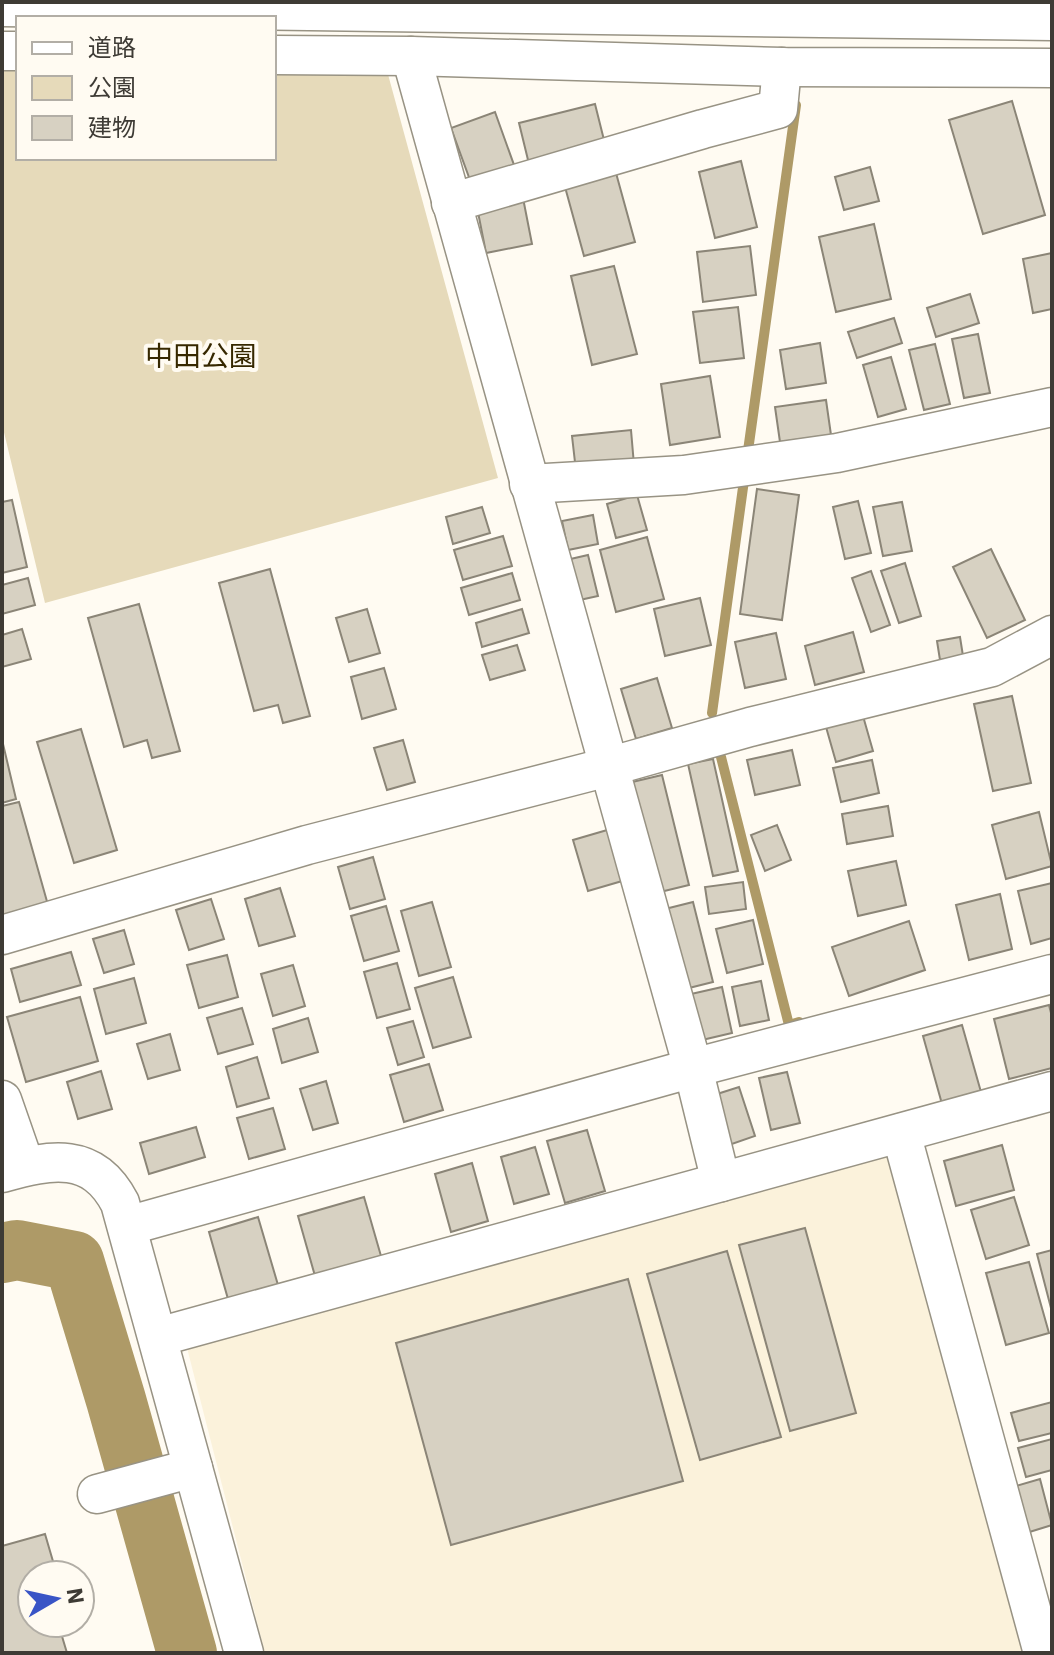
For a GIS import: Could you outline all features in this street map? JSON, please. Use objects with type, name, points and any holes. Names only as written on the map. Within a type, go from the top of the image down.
[{"type":"street","points":[[2,7],[1034,15],[1049,79],[782,67],[276,55]]},
{"type":"street","points":[[411,56],[693,1068],[721,1182]]},
{"type":"street","points":[[451,203],[778,109],[782,67]]},
{"type":"street","points":[[529,484],[684,475],[837,453],[1052,407]]},
{"type":"street","points":[[2,935],[307,845],[750,727],[992,667],[1052,635]]},
{"type":"street","points":[[127,1226],[693,1068],[1052,974]]},
{"type":"street","points":[[158,1337],[1052,1091]]},
{"type":"street","points":[[2,1100],[13,1170],[72,1164],[97,1173],[120,1203],[158,1337],[184,1470],[244,1653]]},
{"type":"street","points":[[901,1133],[1043,1653]]},
{"type":"street","points":[[97,1494],[184,1470]]},
{"type":"shaded area","points":[[896,1149],[1034,1653],[265,1653],[186,1344]]},
{"type":"green space","name":"中田公園","points":[[2,61],[16,61],[16,160],[276,160],[276,65],[386,67],[498,478],[45,603],[2,424]]},
{"type":"building","points":[[1012,101],[1045,215],[983,234],[949,120]]},
{"type":"building","points":[[595,104],[605,144],[529,164],[519,123]]},
{"type":"building","points":[[495,112],[514,165],[470,180],[451,128]]},
{"type":"building","points":[[741,161],[757,227],[715,238],[699,172]]},
{"type":"building","points":[[870,167],[879,201],[844,210],[835,177]]},
{"type":"building","points":[[616,173],[635,242],[584,256],[565,187]]},
{"type":"building","points":[[523,198],[532,244],[486,253],[477,207]]},
{"type":"building","points":[[874,224],[891,299],[836,312],[819,237]]},
{"type":"building","points":[[750,246],[756,295],[703,302],[697,252]]},
{"type":"building","points":[[1052,253],[1052,309],[1033,313],[1023,259]]},
{"type":"building","points":[[614,266],[637,354],[592,365],[571,276]]},
{"type":"building","points":[[970,294],[979,323],[936,337],[927,308]]},
{"type":"building","points":[[738,307],[744,358],[700,363],[693,312]]},
{"type":"building","points":[[894,318],[902,343],[857,358],[848,332]]},
{"type":"building","points":[[978,334],[990,393],[964,398],[952,339]]},
{"type":"building","points":[[820,343],[826,383],[786,389],[780,350]]},
{"type":"building","points":[[935,344],[950,404],[924,410],[909,350]]},
{"type":"building","points":[[891,357],[906,409],[878,417],[863,365]]},
{"type":"building","points":[[710,376],[720,437],[670,445],[661,384]]},
{"type":"building","points":[[826,400],[831,435],[780,442],[775,407]]},
{"type":"building","points":[[631,430],[634,465],[576,471],[572,436]]},
{"type":"building","points":[[757,489],[799,495],[782,620],[740,614]]},
{"type":"building","points":[[637,495],[647,530],[616,538],[607,504]]},
{"type":"building","points":[[12,500],[27,567],[2,573],[2,502]]},
{"type":"building","points":[[858,501],[871,553],[845,559],[833,507]]},
{"type":"building","points":[[902,502],[912,551],[883,556],[873,507]]},
{"type":"building","points":[[482,507],[490,533],[453,544],[446,517]]},
{"type":"building","points":[[593,515],[598,544],[568,550],[562,521]]},
{"type":"building","points":[[503,536],[512,566],[463,580],[454,550]]},
{"type":"building","points":[[647,537],[664,599],[616,612],[600,550]]},
{"type":"building","points":[[991,549],[1025,620],[987,638],[953,567]]},
{"type":"building","points":[[588,555],[598,596],[575,601],[566,560]]},
{"type":"building","points":[[905,563],[921,616],[899,623],[881,571]]},
{"type":"building","points":[[270,569],[310,716],[283,723],[278,705],[254,711],[219,583]]},
{"type":"building","points":[[871,571],[890,625],[871,632],[852,578]]},
{"type":"building","points":[[512,573],[520,600],[469,615],[461,588]]},
{"type":"building","points":[[28,578],[35,605],[2,614],[2,585]]},
{"type":"building","points":[[700,598],[711,645],[665,656],[654,609]]},
{"type":"building","points":[[139,604],[180,751],[152,758],[147,740],[124,747],[88,618]]},
{"type":"building","points":[[367,609],[380,653],[349,662],[336,618]]},
{"type":"building","points":[[522,609],[529,633],[482,647],[476,623]]},
{"type":"building","points":[[22,629],[31,659],[2,667],[2,635]]},
{"type":"building","points":[[853,632],[864,672],[815,685],[805,646]]},
{"type":"building","points":[[776,633],[786,679],[745,688],[735,642]]},
{"type":"building","points":[[960,637],[963,656],[940,660],[937,641]]},
{"type":"building","points":[[517,645],[525,670],[490,680],[482,655]]},
{"type":"building","points":[[384,668],[396,709],[362,719],[351,677]]},
{"type":"building","points":[[657,678],[672,728],[636,739],[621,689]]},
{"type":"building","points":[[1012,696],[1031,783],[993,791],[974,704]]},
{"type":"building","points":[[863,716],[873,751],[836,762],[826,727]]},
{"type":"building","points":[[81,729],[117,850],[74,863],[37,742]]},
{"type":"building","points":[[403,740],[415,782],[387,790],[374,748]]},
{"type":"building","points":[[2,745],[16,799],[2,803]]},
{"type":"building","points":[[792,750],[800,785],[755,795],[747,760]]},
{"type":"building","points":[[713,759],[738,871],[713,876],[688,764]]},
{"type":"building","points":[[872,760],[879,793],[841,802],[833,768]]},
{"type":"building","points":[[662,775],[689,885],[656,893],[628,783]]},
{"type":"building","points":[[19,802],[48,905],[2,917],[2,806]]},
{"type":"building","points":[[888,806],[893,836],[847,844],[842,814]]},
{"type":"building","points":[[1039,812],[1052,866],[1006,879],[992,825]]},
{"type":"building","points":[[777,825],[791,860],[765,871],[751,835]]},
{"type":"building","points":[[614,828],[629,879],[588,891],[573,840]]},
{"type":"building","points":[[373,857],[385,899],[350,909],[338,867]]},
{"type":"building","points":[[896,861],[906,905],[858,916],[848,871]]},
{"type":"building","points":[[743,882],[746,909],[709,914],[705,887]]},
{"type":"building","points":[[1052,883],[1052,938],[1031,944],[1018,891]]},
{"type":"building","points":[[280,888],[295,936],[259,946],[245,899]]},
{"type":"building","points":[[1000,894],[1012,949],[969,960],[956,905]]},
{"type":"building","points":[[211,899],[224,939],[189,950],[176,910]]},
{"type":"building","points":[[432,902],[451,967],[419,976],[401,911]]},
{"type":"building","points":[[693,902],[713,982],[681,990],[661,910]]},
{"type":"building","points":[[386,906],[399,951],[364,961],[351,916]]},
{"type":"building","points":[[753,920],[763,964],[727,973],[716,929]]},
{"type":"building","points":[[909,921],[925,970],[849,996],[832,947]]},
{"type":"building","points":[[124,930],[134,964],[104,973],[93,939]]},
{"type":"building","points":[[71,952],[81,985],[20,1002],[11,969]]},
{"type":"building","points":[[227,955],[238,997],[199,1008],[187,965]]},
{"type":"building","points":[[397,963],[410,1009],[377,1018],[364,972]]},
{"type":"building","points":[[293,965],[305,1006],[273,1016],[261,974]]},
{"type":"building","points":[[453,977],[471,1037],[433,1048],[415,988]]},
{"type":"building","points":[[134,978],[146,1023],[106,1034],[94,989]]},
{"type":"building","points":[[761,981],[769,1020],[740,1026],[732,987]]},
{"type":"building","points":[[722,987],[732,1033],[702,1040],[691,994]]},
{"type":"building","points":[[80,997],[98,1061],[26,1082],[7,1017]]},
{"type":"building","points":[[1049,1005],[1052,1017],[1052,1068],[1009,1079],[994,1019]]},
{"type":"building","points":[[242,1008],[253,1044],[218,1054],[207,1018]]},
{"type":"building","points":[[308,1018],[318,1052],[282,1063],[273,1029]]},
{"type":"building","points":[[413,1021],[424,1057],[398,1065],[387,1028]]},
{"type":"building","points":[[962,1025],[981,1092],[942,1104],[923,1036]]},
{"type":"building","points":[[170,1034],[180,1070],[148,1079],[137,1044]]},
{"type":"building","points":[[257,1057],[269,1098],[237,1107],[226,1067]]},
{"type":"building","points":[[429,1064],[443,1110],[404,1122],[390,1075]]},
{"type":"building","points":[[101,1071],[112,1109],[78,1119],[67,1082]]},
{"type":"building","points":[[787,1072],[800,1123],[771,1130],[759,1078]]},
{"type":"building","points":[[326,1081],[338,1123],[313,1130],[300,1089]]},
{"type":"building","points":[[739,1087],[755,1136],[729,1145],[714,1095]]},
{"type":"building","points":[[273,1108],[285,1149],[249,1159],[237,1118]]},
{"type":"building","points":[[196,1127],[205,1157],[149,1174],[140,1143]]},
{"type":"building","points":[[587,1130],[605,1191],[565,1203],[547,1141]]},
{"type":"building","points":[[1002,1145],[1014,1190],[956,1206],[944,1161]]},
{"type":"building","points":[[535,1147],[549,1194],[514,1204],[501,1157]]},
{"type":"building","points":[[472,1163],[488,1221],[451,1232],[435,1174]]},
{"type":"building","points":[[364,1197],[381,1256],[315,1276],[298,1216]]},
{"type":"building","points":[[1014,1197],[1029,1245],[986,1259],[971,1210]]},
{"type":"building","points":[[258,1217],[278,1285],[228,1299],[209,1232]]},
{"type":"building","points":[[805,1228],[856,1413],[790,1431],[739,1245]]},
{"type":"building","points":[[1052,1250],[1052,1312],[1037,1254]]},
{"type":"building","points":[[727,1251],[781,1437],[700,1460],[647,1274]]},
{"type":"building","points":[[1029,1262],[1049,1333],[1006,1345],[986,1273]]},
{"type":"building","points":[[628,1279],[683,1481],[451,1545],[396,1343]]},
{"type":"building","points":[[1052,1402],[1052,1433],[1019,1441],[1011,1413]]},
{"type":"building","points":[[1052,1439],[1052,1470],[1026,1477],[1018,1448]]},
{"type":"building","points":[[1040,1479],[1052,1525],[1023,1534],[1009,1488]]},
{"type":"building","points":[[45,1534],[52,1559],[16,1559],[16,1639],[63,1639],[67,1653],[2,1653],[2,1546]]},
{"type":"waterway","points":[[747,458],[796,105]]},
{"type":"waterway","points":[[712,713],[745,473]]},
{"type":"waterway","points":[[721,757],[789,1025],[799,1022]]},
{"type":"waterway","points":[[2,1253],[17,1250],[74,1261],[187,1653]]}]
